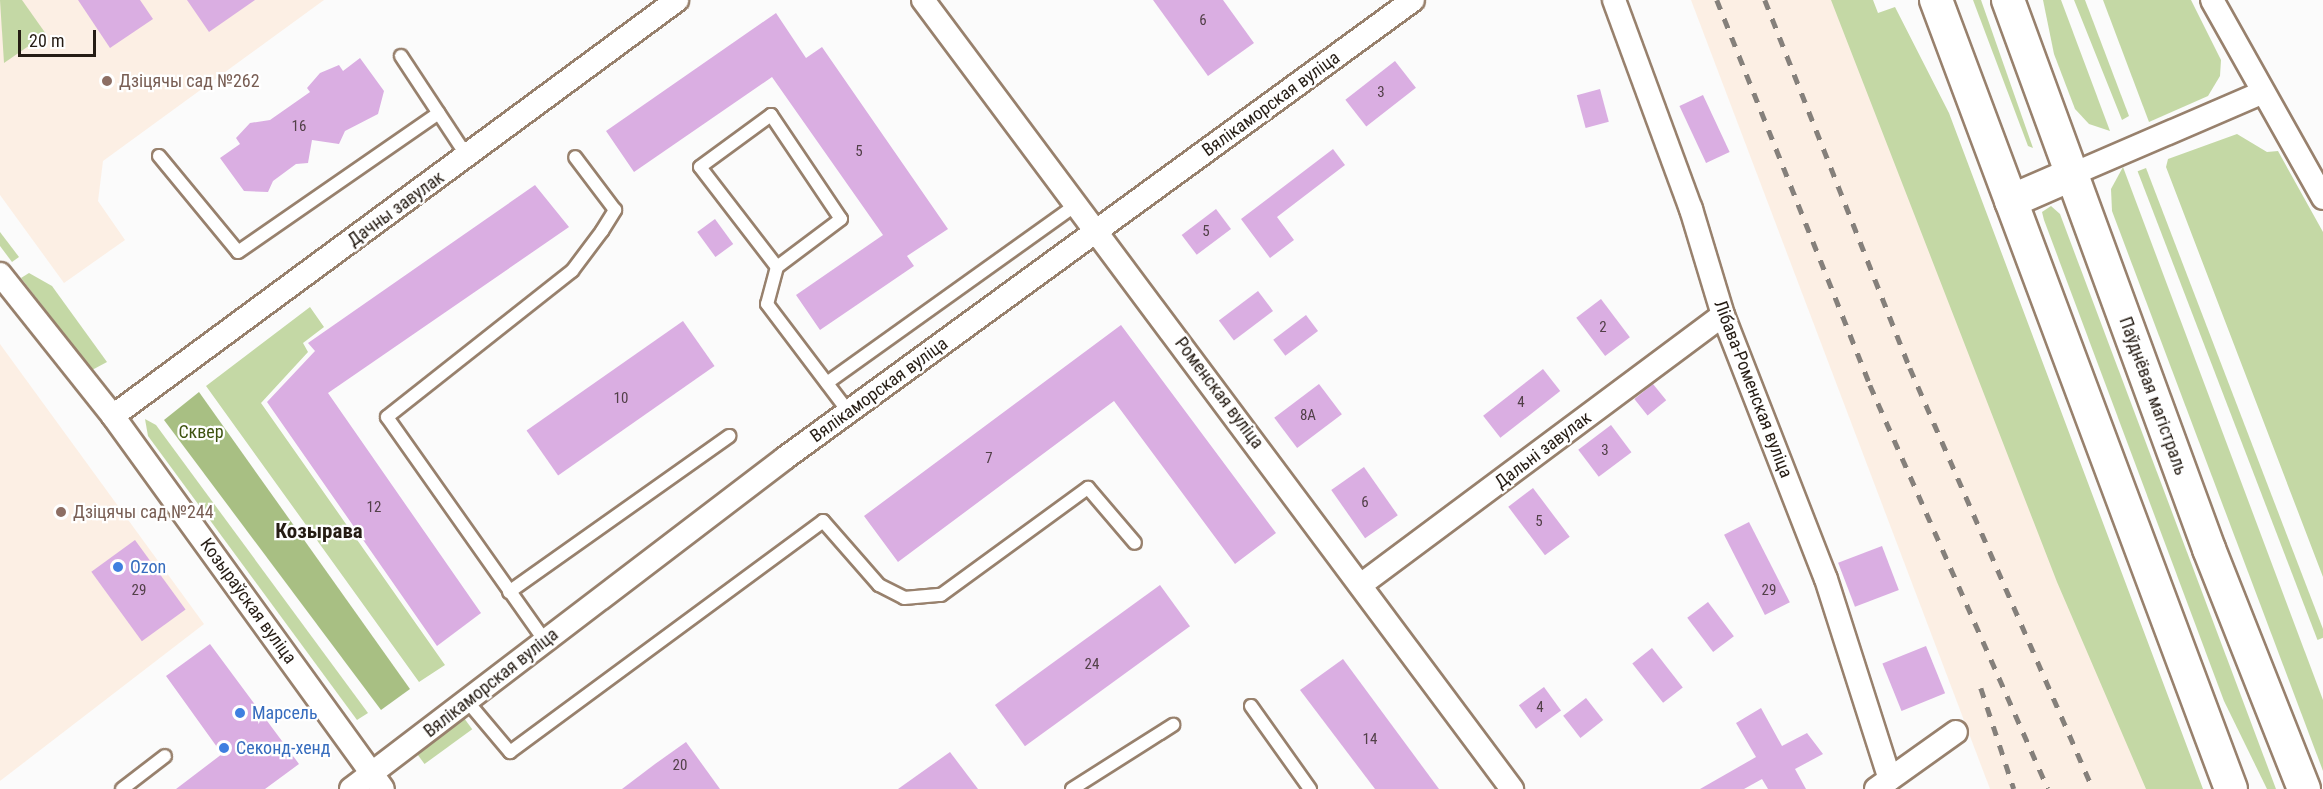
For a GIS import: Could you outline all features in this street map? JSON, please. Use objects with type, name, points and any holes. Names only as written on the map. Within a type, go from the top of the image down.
[{"type":"main road","points":[[1936,0],[2231,789]]},
{"type":"main road","name":"Паўднёвая магістраль","points":[[2008,0],[2209,549],[2304,789]]},
{"type":"main road","points":[[2011,201],[2073,174]]},
{"type":"street","name":"Дачны завулак","points":[[114,416],[678,0]]},
{"type":"street","name":"Роменская вуліца","points":[[923,0],[1362,584],[1512,789]]},
{"type":"street","name":"Вялікаморская вуліца","points":[[351,789],[378,781],[467,701],[848,411],[1098,232],[1413,0]]},
{"type":"street","name":"Лібава-Роменская вуліца","points":[[1614,0],[1691,209],[1723,315],[1826,579],[1883,784]]},
{"type":"street","points":[[2212,0],[2323,198]]},
{"type":"street","points":[[2073,174],[2264,92]]},
{"type":"street","name":"Козыраўская вуліца","points":[[0,275],[114,416],[378,781]]},
{"type":"street","name":"Дальні завулак","points":[[1362,584],[1723,315]]},
{"type":"street","points":[[1883,784],[1956,732]]},
{"type":"lane","points":[[402,56],[467,156]]},
{"type":"lane","points":[[159,156],[238,252],[439,113]]},
{"type":"lane","points":[[777,267],[700,166],[771,115],[841,219],[777,267],[766,304],[848,411]]},
{"type":"lane","points":[[545,641],[387,417],[572,271],[602,231],[615,210],[575,157]]},
{"type":"lane","points":[[826,383],[1077,204]]},
{"type":"lane","points":[[509,592],[729,436]]},
{"type":"lane","points":[[467,701],[510,752],[823,521],[879,585],[904,598],[941,595],[1088,488],[1135,543]]},
{"type":"lane","points":[[1251,706],[1310,789]]},
{"type":"lane","points":[[1072,789],[1173,724]]},
{"type":"lane","points":[[122,789],[165,756]]},
{"type":"shaded area","name":"Дзіцячы сад №262","points":[[0,0],[324,0],[103,161],[98,201],[125,240],[64,283],[0,195]]},
{"type":"shaded area","points":[[1691,0],[1857,0],[2168,789],[1990,789]]},
{"type":"shaded area","name":"Дзіцячы сад №244","points":[[0,344],[204,624],[0,781]]},
{"type":"green space","points":[[0,0],[22,0],[46,34],[4,63]]},
{"type":"green space","points":[[1831,0],[1873,0],[1878,13],[1895,7],[1949,113],[2203,789],[2146,789],[2057,582]]},
{"type":"green space","points":[[1973,0],[1981,0],[2033,148],[2028,146]]},
{"type":"green space","points":[[2043,0],[2061,0],[2110,131],[2089,124],[2075,109],[2054,54]]},
{"type":"green space","points":[[2074,0],[2085,0],[2129,116],[2122,120]]},
{"type":"green space","points":[[2103,0],[2191,0],[2221,60],[2220,76],[2208,96],[2149,122]]},
{"type":"green space","points":[[2237,134],[2267,152],[2278,151],[2323,232],[2323,577],[2166,167],[2168,159]]},
{"type":"green space","points":[[2123,167],[2323,700],[2323,771],[2112,211],[2111,189]]},
{"type":"green space","points":[[2146,168],[2323,629],[2323,638],[2317,640],[2138,171]]},
{"type":"green space","points":[[2051,206],[2060,214],[2276,789],[2267,789],[2224,701],[2044,220],[2042,212]]},
{"type":"green space","points":[[0,232],[19,257],[12,262],[0,246]]},
{"type":"green space","points":[[29,273],[52,286],[107,362],[92,370],[21,278]]},
{"type":"green space","points":[[310,307],[324,327],[303,343],[308,352],[261,403],[445,665],[419,682],[206,386]]},
{"type":"green space","name":"Сквер","points":[[199,392],[410,689],[381,710],[164,420]]},
{"type":"green space","points":[[145,419],[156,425],[368,713],[357,720],[148,436]]},
{"type":"green space","points":[[464,718],[472,729],[424,764],[416,753]]},
{"type":"building","points":[[78,0],[140,0],[153,19],[110,48]]},
{"type":"building","points":[[187,0],[255,0],[209,32]]},
{"type":"building","points":[[1153,0],[1223,0],[1254,43],[1208,76]]},
{"type":"building","points":[[776,13],[806,58],[822,47],[948,229],[907,256],[914,266],[820,330],[796,295],[883,235],[772,77],[634,172],[606,131]]},
{"type":"building","points":[[360,58],[384,91],[378,114],[345,131],[339,144],[312,140],[308,163],[296,164],[273,181],[268,192],[244,191],[220,158],[240,144],[236,138],[250,123],[270,120],[310,92],[307,88],[320,73],[339,65],[343,71]]},
{"type":"building","points":[[1395,61],[1416,88],[1366,127],[1345,100]]},
{"type":"building","points":[[1600,89],[1609,122],[1586,128],[1577,95]]},
{"type":"building","points":[[1703,95],[1730,152],[1706,163],[1679,106]]},
{"type":"building","points":[[1333,149],[1345,165],[1277,217],[1294,240],[1270,258],[1241,219]]},
{"type":"building","points":[[535,185],[569,227],[328,393],[481,613],[437,646],[267,402],[315,351],[308,343]]},
{"type":"building","points":[[1216,209],[1231,229],[1197,255],[1182,235]]},
{"type":"building","points":[[715,219],[733,244],[715,257],[697,232]]},
{"type":"building","points":[[1258,291],[1273,311],[1234,340],[1219,320]]},
{"type":"building","points":[[1601,299],[1630,337],[1605,356],[1576,318]]},
{"type":"building","points":[[1306,315],[1318,331],[1285,356],[1273,340]]},
{"type":"building","points":[[683,321],[715,366],[558,476],[527,431]]},
{"type":"building","points":[[1121,325],[1276,533],[1235,564],[1114,401],[898,562],[864,516]]},
{"type":"building","points":[[1543,369],[1560,391],[1500,438],[1483,416]]},
{"type":"building","points":[[1319,384],[1342,414],[1297,448],[1274,418]]},
{"type":"building","points":[[1653,384],[1666,400],[1648,415],[1634,399]]},
{"type":"building","points":[[1611,425],[1631,452],[1599,477],[1578,450]]},
{"type":"building","points":[[1364,467],[1398,515],[1365,538],[1331,490]]},
{"type":"building","points":[[1533,488],[1570,537],[1545,555],[1508,507]]},
{"type":"building","points":[[1749,522],[1790,602],[1765,615],[1724,535]]},
{"type":"building","points":[[135,540],[186,610],[142,641],[91,572]]},
{"type":"building","points":[[1882,546],[1899,590],[1855,607],[1838,563]]},
{"type":"building","points":[[1160,585],[1190,626],[1025,746],[995,705]]},
{"type":"building","points":[[1708,602],[1734,636],[1713,652],[1687,618]]},
{"type":"building","points":[[210,644],[299,764],[265,789],[176,789],[222,754],[166,676]]},
{"type":"building","points":[[1926,646],[1945,693],[1902,711],[1882,664]]},
{"type":"building","points":[[1652,648],[1683,687],[1663,703],[1632,663]]},
{"type":"building","points":[[1343,659],[1439,789],[1375,789],[1300,690]]},
{"type":"building","points":[[1544,687],[1561,710],[1536,729],[1519,705]]},
{"type":"building","points":[[1586,698],[1603,720],[1580,738],[1563,716]]},
{"type":"building","points":[[1761,708],[1782,746],[1807,733],[1823,754],[1795,769],[1806,789],[1768,789],[1762,779],[1744,789],[1700,789],[1756,757],[1736,723]]},
{"type":"building","points":[[686,742],[720,789],[622,789],[655,764]]},
{"type":"building","points":[[950,752],[978,789],[898,789]]},
{"type":"railway","points":[[1717,0],[1870,385],[2048,789]]},
{"type":"railway","points":[[1765,0],[1910,368],[2093,789]]},
{"type":"railway","points":[[1981,688],[2014,789]]},
{"type":"place","name":"Дзіцячы сад №262","points":[[107,81]]},
{"type":"place","name":"Дзіцячы сад №244","points":[[61,512]]},
{"type":"place","name":"Ozon","points":[[118,567]]},
{"type":"place","name":"Марсель","points":[[240,713]]},
{"type":"place","name":"Секонд-хенд","points":[[224,748]]},
{"type":"district","name":"Козырава","points":[[319,531]]}]
